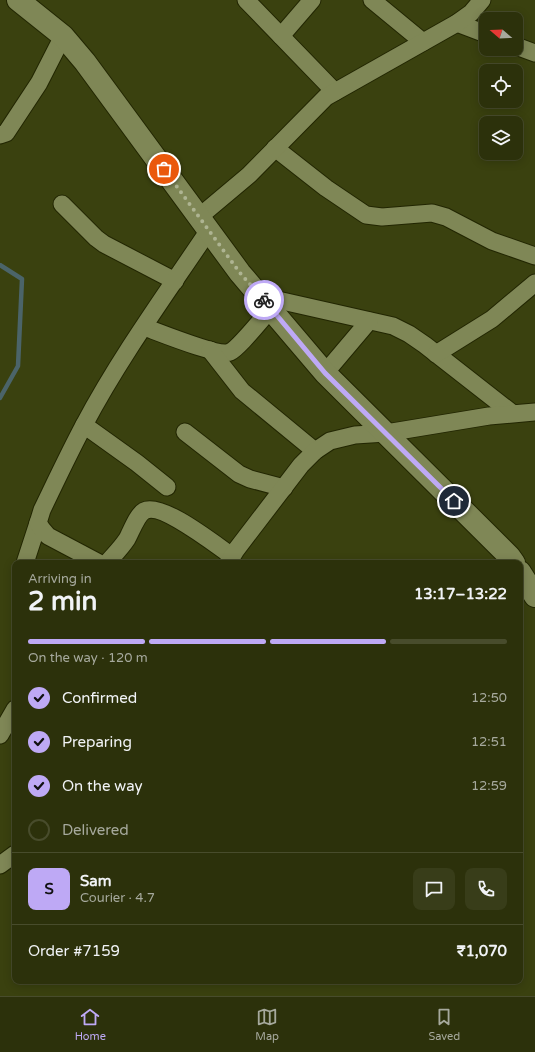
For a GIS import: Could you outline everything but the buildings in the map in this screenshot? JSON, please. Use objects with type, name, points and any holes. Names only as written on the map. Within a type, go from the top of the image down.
[{"type":"street","points":[[18,0],[63,36],[85,62],[240,273],[325,373],[510,556],[512,560]]},
{"type":"street","points":[[246,0],[335,92]]},
{"type":"street","points":[[281,36],[312,0]]},
{"type":"street","points":[[372,0],[423,42]]},
{"type":"street","points":[[26,560],[42,510],[84,425],[103,391],[175,280],[204,224],[275,148],[326,98],[457,23],[471,13],[482,0]]},
{"type":"street","points":[[457,23],[479,31]]},
{"type":"street","points":[[0,135],[6,132],[39,83],[63,36]]},
{"type":"street","points":[[523,49],[535,53]]},
{"type":"street","points":[[275,148],[326,188],[366,215],[382,218],[432,213],[446,216],[492,241],[535,256]]},
{"type":"street","points":[[62,204],[104,244],[175,280]]},
{"type":"street","points":[[436,354],[492,319],[535,283]]},
{"type":"street","points":[[265,302],[369,320],[393,326],[408,334],[436,354],[512,413]]},
{"type":"street","points":[[144,327],[210,350],[230,352],[238,346],[265,302]]},
{"type":"street","points":[[325,373],[369,320]]},
{"type":"street","points":[[210,350],[242,391],[315,451]]},
{"type":"street","points":[[110,560],[123,545],[140,514],[145,510],[151,509],[175,517],[230,559],[301,465],[315,451],[330,441],[355,435],[386,433],[489,416],[535,412]]},
{"type":"street","points":[[84,425],[137,463],[167,487]]},
{"type":"street","points":[[185,432],[239,474],[284,488]]},
{"type":"street","points":[[38,523],[48,536],[93,560]]},
{"type":"street","points":[[523,577],[535,596]]},
{"type":"street","points":[[0,735],[12,713]]},
{"type":"street","points":[[0,866],[12,856]]},
{"type":"waterway","points":[[0,265],[22,279],[18,366],[0,398]]},
{"type":"way so far","points":[[164,169],[240,273],[264,300]]},
{"type":"route","points":[[264,300],[325,373],[454,501]]}]
